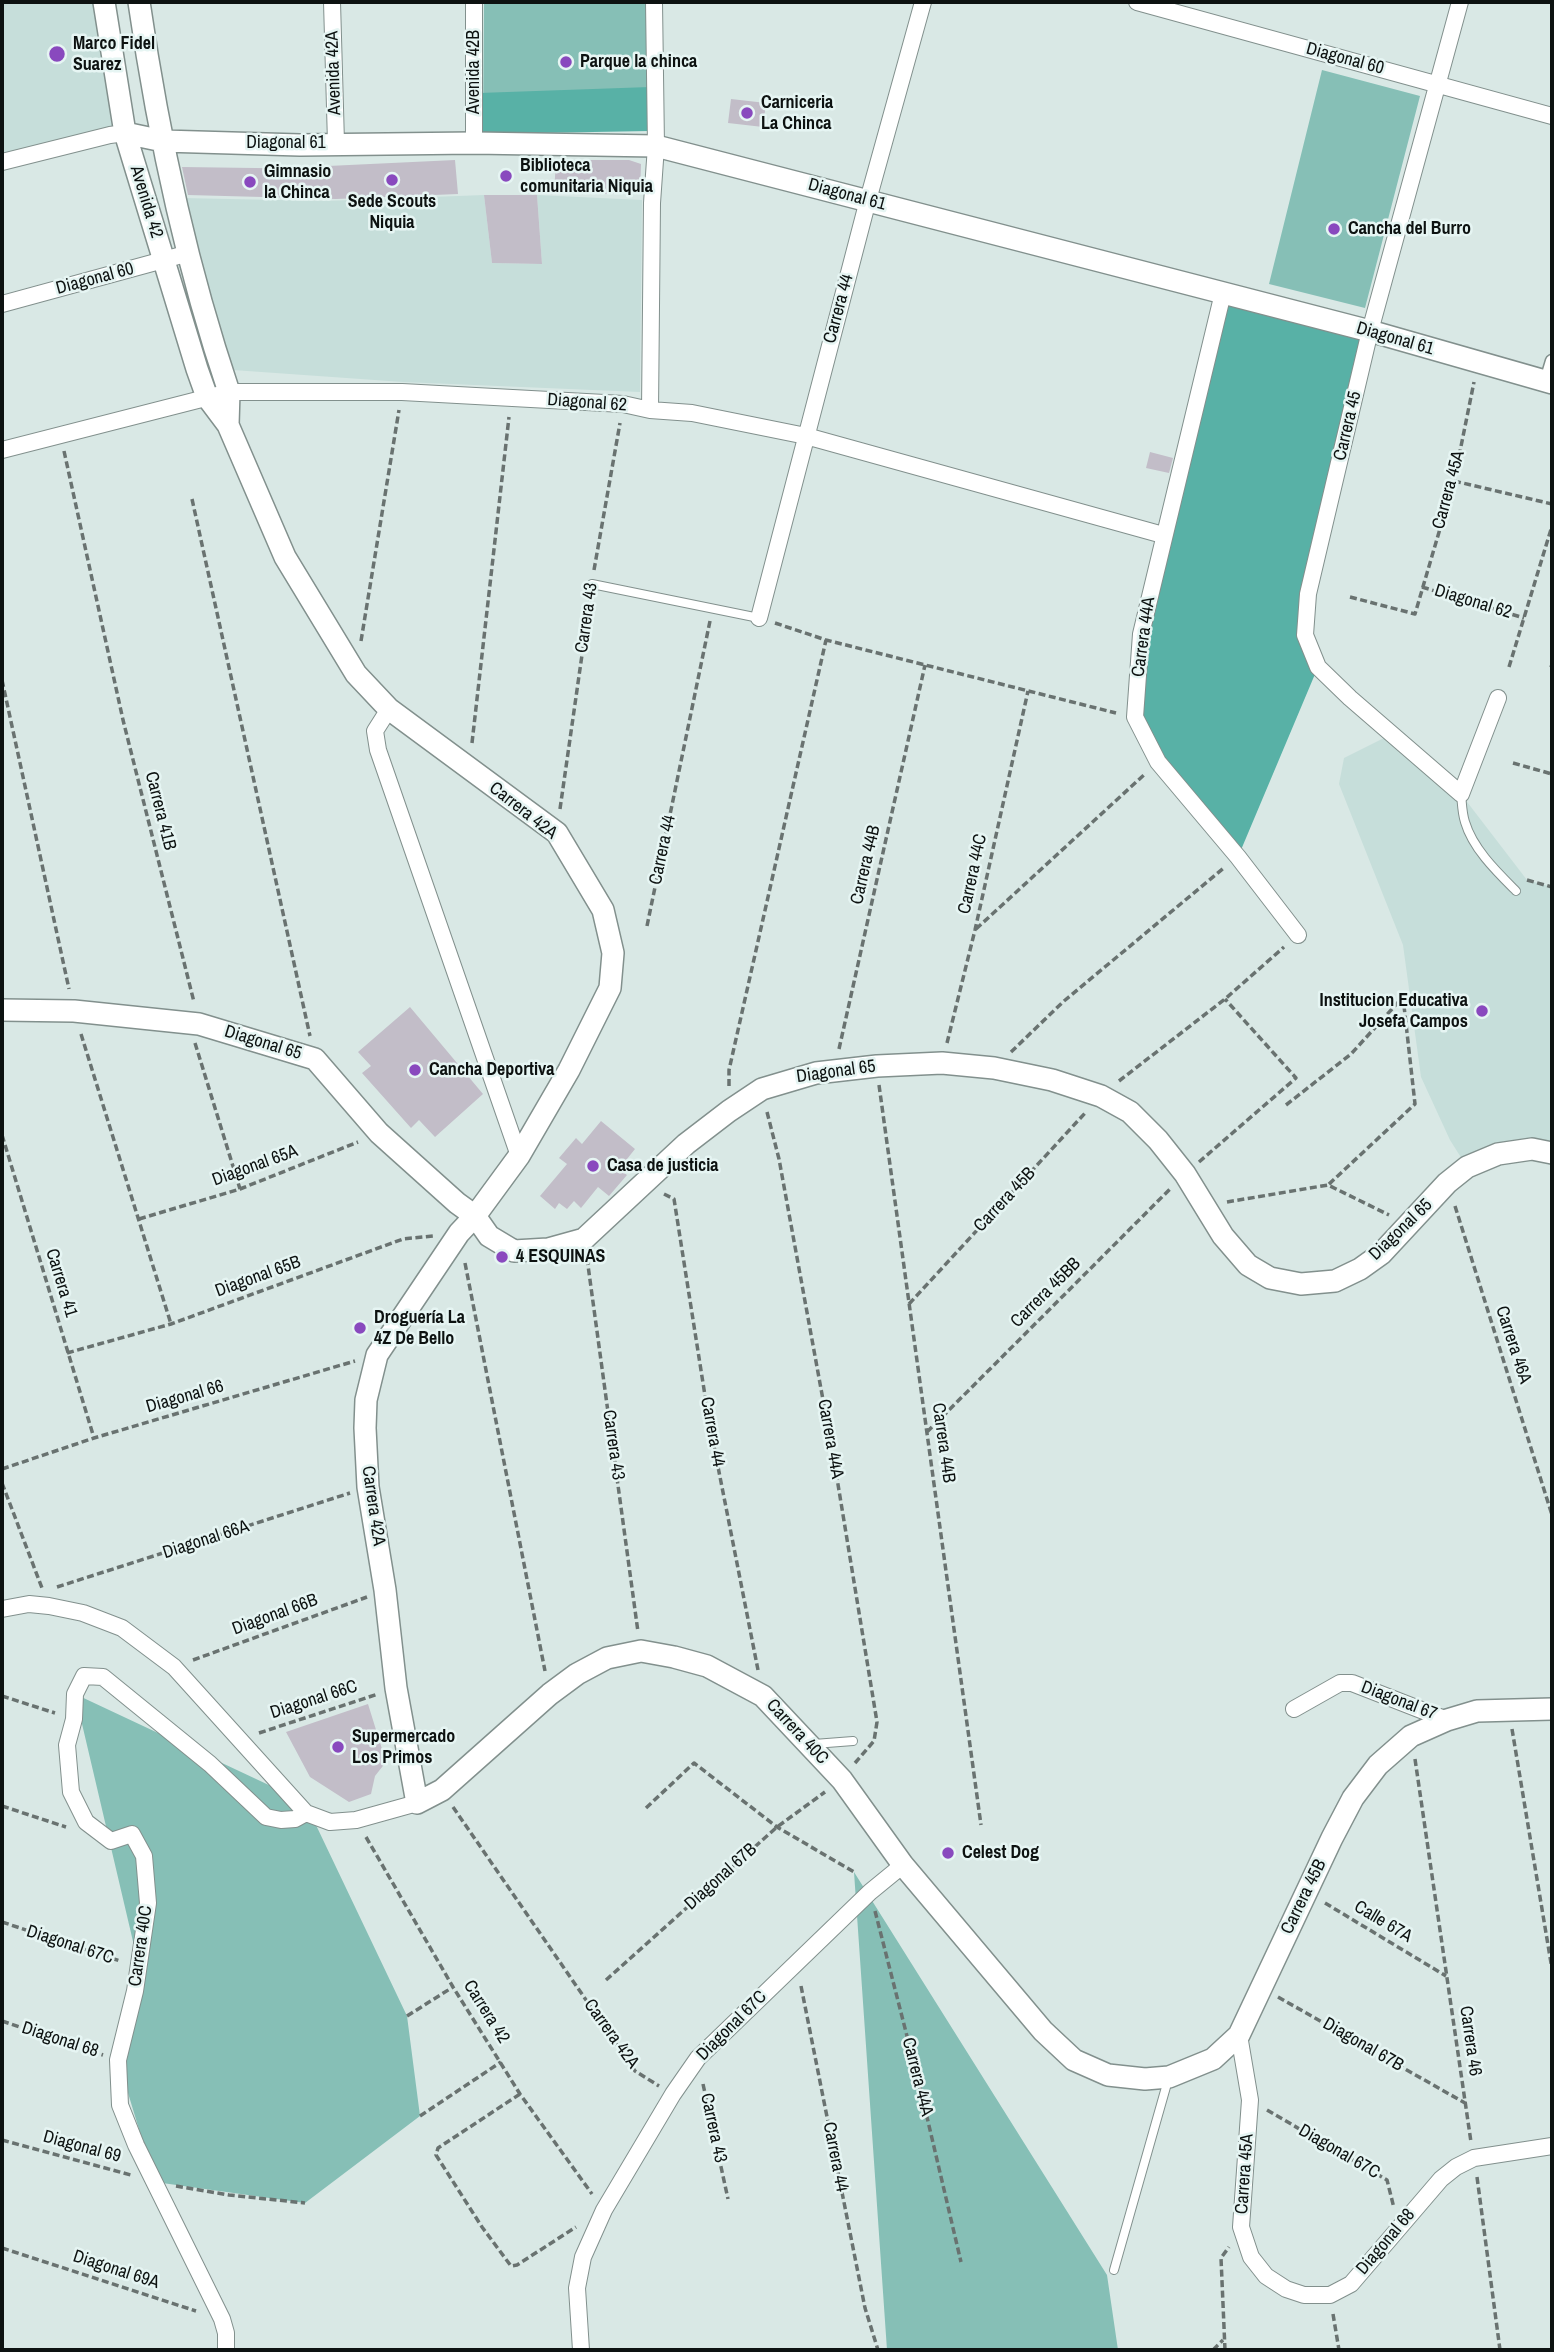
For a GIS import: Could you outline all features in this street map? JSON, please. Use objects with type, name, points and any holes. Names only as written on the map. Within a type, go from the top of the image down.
[{"type":"street","name":"Avenida 42","points":[[104,2],[125,133],[207,397]]},
{"type":"street","name":"Avenida 42","points":[[139,2],[153,100],[174,198],[229,392]]},
{"type":"street","name":"Avenida 42A","points":[[332,2],[336,143]]},
{"type":"street","name":"Avenida 42B","points":[[474,2],[474,143]]},
{"type":"street","points":[[650,410],[652,203],[656,146],[654,2]]},
{"type":"street","name":"Carrera 44","points":[[760,618],[868,200],[923,2]]},
{"type":"street","name":"Diagonal 60","points":[[1138,2],[1552,116]]},
{"type":"street","name":"Carrera 45","points":[[1460,2],[1370,331],[1308,594],[1305,635],[1318,667],[1461,794]]},
{"type":"street","name":"Diagonal 61","points":[[125,133],[163,141],[300,145],[474,143],[656,146],[1370,331],[1478,363],[1550,375]]},
{"type":"street","points":[[2,162],[125,133]]},
{"type":"street","name":"Diagonal 60","points":[[2,304],[189,253]]},
{"type":"street","name":"Carrera 44A","points":[[1135,717],[1141,634],[1223,293]]},
{"type":"street","name":"Diagonal 62","points":[[2,450],[229,392],[402,392],[623,404],[806,436],[1163,535]]},
{"type":"street","name":"Carrera 42A","points":[[228,425],[229,392]]},
{"type":"street","name":"Carrera 42A","points":[[207,397],[228,425],[285,557],[356,674],[389,709],[557,833],[603,910],[613,953],[610,988],[569,1070],[519,1156],[475,1216],[459,1233],[377,1355],[366,1400],[369,1487],[385,1590],[396,1688],[417,1803]]},
{"type":"street","points":[[1461,794],[1498,698]]},
{"type":"street","points":[[389,709],[375,731],[378,750],[519,1156]]},
{"type":"street","points":[[1135,717],[1157,762],[1298,935]]},
{"type":"street","name":"Diagonal 65","points":[[2,1010],[74,1011],[199,1024],[315,1059],[379,1133],[475,1216],[489,1236],[514,1251],[548,1249],[584,1239],[686,1144],[762,1089],[788,1079],[877,1066],[942,1063],[994,1068],[1052,1080],[1101,1096],[1130,1112],[1158,1140],[1185,1174],[1223,1236],[1248,1265],[1270,1278],[1301,1284],[1335,1281],[1360,1269],[1381,1254],[1447,1183],[1467,1167],[1498,1154],[1532,1149],[1552,1153]]},
{"type":"street","points":[[2,1609],[46,1599],[122,1628],[174,1667],[306,1814]]},
{"type":"street","name":"Carrera 40C","points":[[226,2350],[226,2333],[222,2319],[120,2105],[118,2060],[139,1967],[148,1903],[144,1856],[132,1834],[111,1841],[86,1822],[71,1792],[67,1745],[74,1719],[75,1694],[84,1676],[103,1677],[210,1763],[266,1817],[295,1819],[306,1814],[330,1822],[356,1820],[417,1803],[442,1790],[550,1694],[607,1658],[640,1651],[707,1667],[763,1696],[842,1780],[903,1865],[1043,2031],[1074,2060],[1108,2076],[1145,2079],[1169,2077]]},
{"type":"street","name":"Diagonal 67","points":[[1294,1709],[1340,1682],[1352,1683],[1447,1720],[1477,1712],[1552,1709]]},
{"type":"street","name":"Carrera 45B","points":[[1169,2077],[1213,2059],[1239,2035],[1353,1798],[1378,1765],[1411,1736],[1447,1720]]},
{"type":"street","name":"Diagonal 67C","points":[[581,2350],[577,2288],[583,2257],[604,2210],[673,2094],[698,2058],[870,1892],[903,1865]]},
{"type":"street","name":"Carrera 45A","points":[[1239,2035],[1250,2100],[1241,2227]]},
{"type":"street","name":"Diagonal 68","points":[[1330,2295],[1351,2284],[1441,2179],[1456,2167],[1474,2158],[1552,2146]]},
{"type":"street","points":[[1241,2227],[1251,2257],[1266,2276],[1286,2289],[1304,2295],[1330,2295]]},
{"type":"lane","points":[[592,584],[760,618]]},
{"type":"lane","points":[[1461,794],[1464,820],[1470,836],[1494,869],[1516,891]]},
{"type":"lane","points":[[808,1744],[853,1741]]},
{"type":"lane","points":[[1114,2270],[1169,2077]]},
{"type":"path","name":"Carrera 45A","points":[[1350,597],[1415,614],[1454,481],[1478,363]]},
{"type":"path","points":[[356,674],[402,392]]},
{"type":"path","points":[[470,770],[511,397]]},
{"type":"path","name":"Carrera 43","points":[[557,833],[592,584],[623,404]]},
{"type":"path","name":"Carrera 41B","points":[[61,435],[123,720],[199,1024],[194,1040],[240,1189]]},
{"type":"path","points":[[1454,481],[1552,505]]},
{"type":"path","points":[[192,499],[315,1059]]},
{"type":"path","points":[[1509,667],[1552,526]]},
{"type":"path","name":"Diagonal 62","points":[[1422,587],[1524,618]]},
{"type":"path","name":"Carrera 44","points":[[647,926],[713,609]]},
{"type":"path","points":[[760,618],[826,640],[1135,717]]},
{"type":"path","points":[[729,1111],[729,1070],[826,640]]},
{"type":"path","name":"Carrera 44B","points":[[834,1071],[925,665]]},
{"type":"path","name":"Carrera 44C","points":[[942,1063],[975,930],[1028,691]]},
{"type":"path","points":[[975,930],[1157,762]]},
{"type":"path","points":[[1513,763],[1552,774]]},
{"type":"path","points":[[994,1068],[1064,1001],[1237,857]]},
{"type":"path","points":[[1527,880],[1552,887]]},
{"type":"path","name":"Carrera 45B","points":[[909,1304],[1101,1096],[1225,999],[1298,935]]},
{"type":"path","points":[[1204,1205],[1328,1185],[1415,1104],[1403,997],[1351,1054],[1286,1105]]},
{"type":"path","name":"Carrera 45BB","points":[[927,1432],[1185,1174],[1296,1078],[1225,999]]},
{"type":"path","name":"Carrera 44B","points":[[877,1066],[981,1825]]},
{"type":"path","name":"Carrera 44A","points":[[762,1089],[779,1159],[877,1723],[874,1741],[842,1780]]},
{"type":"path","name":"Diagonal 65A","points":[[139,1219],[240,1189],[379,1133]]},
{"type":"path","name":"Carrera 41","points":[[2,1135],[94,1438]]},
{"type":"path","name":"Carrera 46A","points":[[1447,1183],[1552,1515]]},
{"type":"path","name":"Carrera 44","points":[[646,1184],[674,1199],[709,1421],[763,1696]]},
{"type":"path","points":[[1328,1185],[1409,1226]]},
{"type":"path","points":[[459,1233],[550,1694]]},
{"type":"path","name":"Diagonal 65B","points":[[67,1353],[171,1324],[403,1239],[459,1233]]},
{"type":"path","name":"Carrera 43","points":[[584,1239],[640,1651]]},
{"type":"path","name":"Diagonal 66","points":[[2,1469],[94,1438],[377,1355]]},
{"type":"path","points":[[2,1483],[46,1599]]},
{"type":"path","name":"Diagonal 66A","points":[[46,1599],[369,1487]]},
{"type":"path","name":"Diagonal 66B","points":[[174,1667],[385,1590]]},
{"type":"path","name":"Diagonal 66C","points":[[240,1738],[396,1688]]},
{"type":"path","points":[[2,1696],[74,1719]]},
{"type":"path","points":[[1508,1709],[1552,1969]]},
{"type":"path","name":"Carrera 46","points":[[1411,1736],[1500,2350]]},
{"type":"path","points":[[646,1808],[694,1763],[777,1827],[854,1872]]},
{"type":"path","name":"Diagonal 67B","points":[[606,1980],[777,1827],[842,1780]]},
{"type":"path","name":"Carrera 42A","points":[[442,1790],[635,2071],[673,2094]]},
{"type":"path","points":[[2,1806],[75,1829]]},
{"type":"path","name":"Carrera 42","points":[[356,1820],[453,1987],[520,2094],[604,2210]]},
{"type":"path","name":"Carrera 44A","points":[[870,1892],[919,2082],[961,2262]]},
{"type":"path","name":"Calle 67A","points":[[1307,1892],[1446,1976]]},
{"type":"path","name":"Diagonal 67C","points":[[2,1922],[139,1967]]},
{"type":"path","name":"Carrera 44","points":[[796,1963],[862,2295],[878,2350]]},
{"type":"path","points":[[407,2016],[453,1987]]},
{"type":"path","name":"Diagonal 67B","points":[[1261,1988],[1465,2103]]},
{"type":"path","name":"Diagonal 68","points":[[2,2021],[118,2060]]},
{"type":"path","name":"Carrera 43","points":[[698,2058],[728,2199]]},
{"type":"path","points":[[420,2116],[500,2062]]},
{"type":"path","points":[[520,2094],[438,2148],[436,2155],[505,2260],[511,2266],[517,2264],[604,2210]]},
{"type":"path","name":"Diagonal 67C","points":[[1250,2100],[1387,2180],[1399,2227]]},
{"type":"path","name":"Diagonal 69","points":[[2,2140],[155,2182],[229,2195],[304,2203]]},
{"type":"path","name":"Carrera 45A","points":[[1225,2350],[1222,2259],[1241,2227]]},
{"type":"path","name":"Diagonal 69A","points":[[2,2248],[222,2319]]},
{"type":"path","points":[[1330,2295],[1339,2350]]},
{"type":"path","points":[[1213,2350],[1223,2340]]},
{"type":"shaded area","name":"Marco Fidel Suarez","points":[[2,2],[104,2],[125,133],[2,162]]},
{"type":"shaded area","points":[[650,87],[649,131],[480,134],[479,93]]},
{"type":"shaded area","points":[[484,195],[492,263],[542,264],[537,195],[642,200],[640,392],[403,382],[233,370],[182,198],[325,201]]},
{"type":"shaded area","points":[[1223,293],[1370,331],[1305,635],[1318,667],[1238,857],[1158,762],[1135,717],[1141,634]]},
{"type":"shaded area","name":"Institucion Educativa Josefa Campos","points":[[1392,734],[1461,794],[1527,880],[1552,887],[1552,1153],[1467,1167],[1450,1140],[1421,1077],[1403,945],[1339,784],[1344,758]]},
{"type":"green space","name":"Parque la chinca","points":[[484,2],[648,2],[648,123],[483,125]]},
{"type":"green space","name":"Cancha del Burro","points":[[1322,70],[1420,96],[1365,308],[1269,284]]},
{"type":"green space","points":[[75,1694],[305,1802],[407,2016],[420,2116],[305,2203],[155,2182],[118,2060],[139,1967]]},
{"type":"green space","points":[[854,1872],[1107,2275],[1118,2350],[887,2350]]},
{"type":"building","name":"Carniceria La Chinca","points":[[731,99],[766,103],[763,127],[728,123]]},
{"type":"building","points":[[455,160],[458,194],[336,199],[188,195],[182,167],[328,169],[328,166]]},
{"type":"building","points":[[556,160],[629,160],[641,164],[640,194],[554,194]]},
{"type":"building","points":[[484,195],[537,195],[542,264],[492,263]]},
{"type":"building","points":[[1150,452],[1173,458],[1169,473],[1146,468]]},
{"type":"building","name":"Cancha Deportiva","points":[[410,1007],[483,1094],[435,1137],[419,1120],[411,1128],[362,1073],[371,1066],[358,1052]]},
{"type":"building","name":"Casa de justicia","points":[[601,1121],[635,1149],[619,1169],[627,1175],[609,1196],[598,1187],[581,1208],[574,1201],[567,1209],[559,1203],[555,1209],[540,1196],[567,1164],[559,1158],[576,1138],[582,1144]]},
{"type":"building","name":"Supermercado Los Primos","points":[[368,1704],[386,1762],[375,1776],[371,1794],[349,1802],[310,1777],[286,1732]]},
{"type":"place","name":"Marco Fidel Suarez","points":[[57,54]]},
{"type":"place","name":"Parque la chinca","points":[[566,62]]},
{"type":"place","name":"Carniceria La Chinca","points":[[747,113]]},
{"type":"place","name":"Biblioteca comunitaria Niquia","points":[[506,176]]},
{"type":"place","name":"Sede Scouts Niquia","points":[[392,180]]},
{"type":"place","name":"Gimnasio la Chinca","points":[[250,182]]},
{"type":"place","name":"Cancha del Burro","points":[[1334,229]]},
{"type":"place","name":"Institucion Educativa Josefa Campos","points":[[1482,1011]]},
{"type":"place","name":"Cancha Deportiva","points":[[415,1070]]},
{"type":"place","name":"Casa de justicia","points":[[593,1166]]},
{"type":"place","name":"4 ESQUINAS","points":[[502,1257]]},
{"type":"place","name":"Droguería La 4Z De Bello","points":[[360,1328]]},
{"type":"place","name":"Supermercado Los Primos","points":[[338,1747]]},
{"type":"place","name":"Celest Dog","points":[[948,1853]]}]
